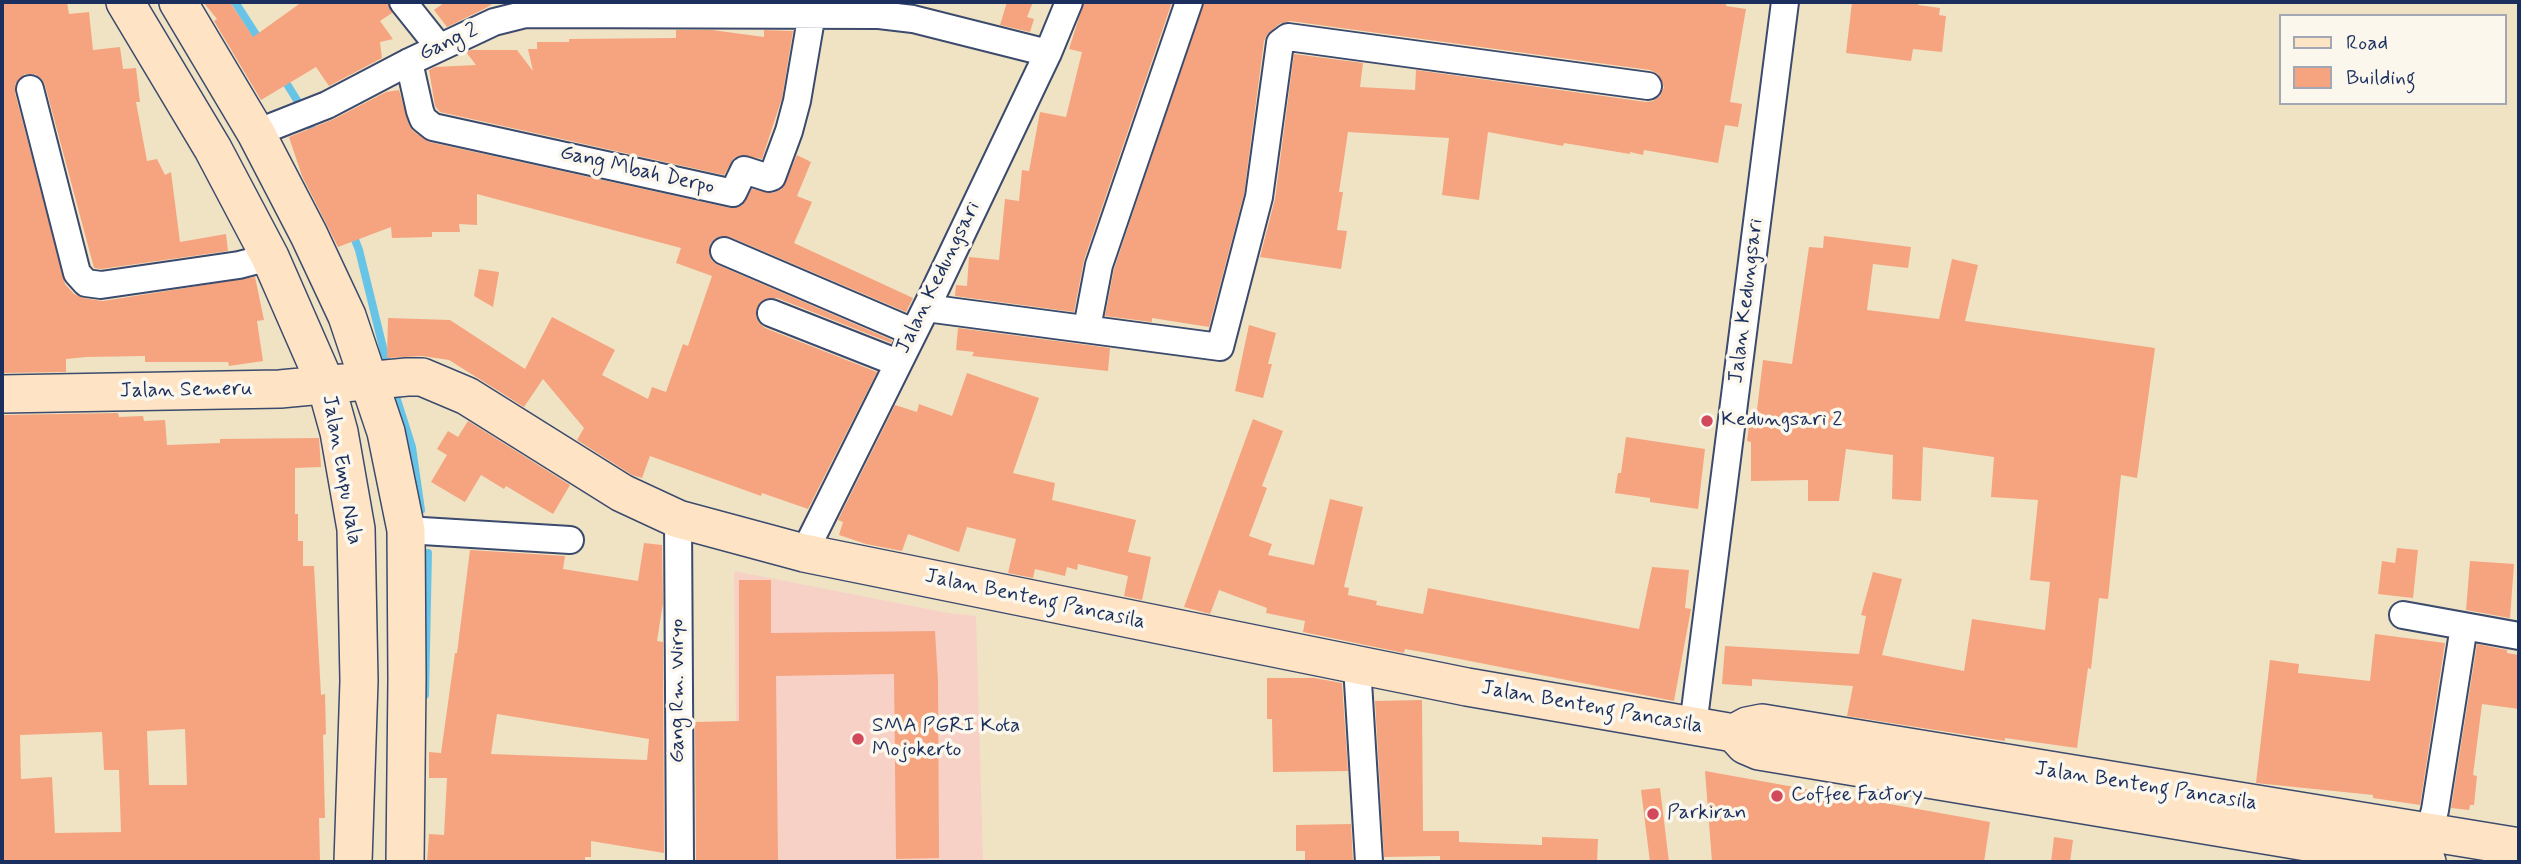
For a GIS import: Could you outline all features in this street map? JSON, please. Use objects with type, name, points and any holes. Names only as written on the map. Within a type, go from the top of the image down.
[{"type":"street","name":"Jalan Empu Nala","points":[[125,2],[214,149],[270,257],[326,385],[339,432],[356,529],[359,681],[353,862]]},
{"type":"street","points":[[178,2],[256,132],[342,305],[384,380],[386,432],[405,530],[405,862]]},
{"type":"street","points":[[403,2],[439,47]]},
{"type":"street","name":"Jalan Kedungsari","points":[[804,553],[926,308],[1048,53],[1069,2]]},
{"type":"street","points":[[1087,328],[1103,250],[1189,2]]},
{"type":"street","name":"Jalan Kedungsari","points":[[1693,726],[1785,2]]},
{"type":"street","name":"Gang Mbah Derpo","points":[[410,61],[419,111],[423,119],[433,127],[733,192],[745,169],[772,177],[797,101],[812,13]]},
{"type":"street","name":"Gang 2","points":[[256,132],[308,113],[494,22],[526,15],[879,15],[913,19],[1048,53]]},
{"type":"street","points":[[926,308],[1220,347],[1259,197],[1280,43],[1283,39],[1295,37],[1648,86]]},
{"type":"street","points":[[30,89],[77,273],[86,283],[101,285],[239,265],[270,257]]},
{"type":"street","points":[[724,251],[913,332]]},
{"type":"street","points":[[771,313],[898,363]]},
{"type":"street","name":"Jalan Benteng Pancasila","points":[[384,380],[422,377],[467,396],[622,493],[678,519],[804,553],[1467,687],[1734,733],[1747,726],[1762,723],[2143,800],[2424,852],[2519,848]]},
{"type":"street","name":"Jalan Semeru","points":[[2,394],[280,389],[384,380]]},
{"type":"street","name":"Gang Rm. Wiryo","points":[[678,519],[680,862]]},
{"type":"street","points":[[405,530],[570,540]]},
{"type":"street","points":[[2403,615],[2519,636]]},
{"type":"street","points":[[2424,852],[2435,810],[2464,626]]},
{"type":"street","points":[[1360,665],[1358,682],[1369,862]]},
{"type":"shaded area","name":"SMA PGRI Kota Mojokerto","points":[[734,571],[948,613],[976,616],[983,862],[738,862]]},
{"type":"building","points":[[2,2],[67,2],[69,14],[89,12],[93,50],[120,47],[123,69],[136,68],[140,102],[136,102],[147,161],[157,159],[165,175],[171,172],[180,242],[226,234],[228,251],[94,268],[45,85],[35,74],[25,74],[15,84],[15,93],[65,284],[74,294],[103,301],[255,277],[264,320],[257,321],[263,361],[229,366],[228,362],[145,362],[145,356],[86,357],[66,359],[66,372],[2,373]]},
{"type":"building","points":[[203,2],[230,2],[253,37],[302,2],[388,2],[392,13],[380,21],[393,39],[380,42],[382,58],[329,86],[316,67],[261,100],[214,21],[217,19]]},
{"type":"building","points":[[445,2],[495,2],[447,27],[434,10]]},
{"type":"building","points":[[1007,2],[1033,2],[1027,17],[1034,19],[1030,32],[1000,25]]},
{"type":"building","points":[[1084,2],[1172,2],[1084,260],[1074,312],[955,296],[956,285],[967,286],[969,257],[999,260],[1005,199],[1019,201],[1022,170],[1029,171],[1040,112],[1066,117],[1082,52],[1069,49]]},
{"type":"building","points":[[1204,2],[1726,2],[1726,6],[1746,9],[1730,102],[1742,104],[1738,127],[1725,125],[1718,163],[1644,150],[1643,155],[1564,143],[1563,146],[1488,132],[1479,200],[1442,195],[1449,138],[1348,132],[1339,192],[1343,192],[1337,230],[1347,231],[1341,269],[1260,257],[1275,199],[1294,54],[1363,63],[1360,87],[1415,90],[1416,70],[1646,102],[1660,96],[1664,87],[1658,74],[1650,70],[1290,21],[1279,24],[1264,41],[1244,194],[1209,327],[1152,318],[1152,322],[1105,316],[1114,269]]},
{"type":"building","points":[[1852,2],[1918,2],[1918,5],[1940,8],[1939,15],[1946,16],[1942,52],[1913,49],[1911,61],[1846,53]]},
{"type":"building","points":[[676,30],[712,30],[764,37],[764,30],[793,31],[782,98],[762,159],[741,155],[734,158],[724,175],[440,112],[435,106],[429,70],[435,67],[476,65],[466,52],[471,50],[517,50],[533,71],[528,49],[537,49],[537,42],[676,38]]},
{"type":"building","points":[[399,90],[409,125],[429,142],[730,208],[743,205],[752,189],[773,193],[782,189],[797,155],[811,162],[797,196],[812,202],[794,243],[913,298],[906,312],[730,237],[715,238],[710,244],[709,254],[712,261],[718,265],[892,340],[891,343],[777,298],[768,298],[757,307],[756,316],[765,328],[877,372],[808,509],[762,493],[761,496],[650,456],[642,478],[632,475],[577,440],[584,428],[543,379],[524,407],[449,360],[422,356],[387,358],[388,318],[450,320],[525,369],[552,317],[615,350],[602,375],[648,399],[652,387],[666,392],[683,344],[688,346],[712,276],[676,263],[681,248],[477,194],[477,225],[459,224],[460,232],[432,232],[432,237],[392,238],[391,227],[338,247],[302,176],[289,137],[334,119],[386,92]]},
{"type":"building","points":[[1824,236],[1911,247],[1908,268],[1873,264],[1867,310],[1939,319],[1952,259],[1978,265],[1965,321],[2155,348],[2137,478],[2121,475],[2108,599],[2099,598],[2091,669],[2088,668],[2077,748],[2005,738],[2005,741],[1847,716],[1853,686],[1752,679],[1752,686],[1722,684],[1725,646],[1859,654],[1866,616],[1861,615],[1873,572],[1902,579],[1882,655],[1964,671],[1972,619],[2045,630],[2050,582],[2030,580],[2038,500],[1991,497],[1994,457],[1923,447],[1921,501],[1892,499],[1893,455],[1846,449],[1839,501],[1808,501],[1808,480],[1751,481],[1751,442],[1747,441],[1750,417],[1756,418],[1763,360],[1792,364],[1809,247],[1823,248]]},
{"type":"building","points":[[479,269],[499,272],[493,307],[474,296]]},
{"type":"building","points":[[1249,325],[1276,333],[1268,364],[1272,364],[1263,398],[1235,391]]},
{"type":"building","points":[[958,328],[1110,348],[1108,371],[972,356],[974,352],[956,350]]},
{"type":"building","points":[[967,373],[1039,398],[1013,473],[1055,483],[1052,500],[1136,520],[1128,552],[1151,557],[1142,600],[1124,596],[1128,576],[1078,564],[1077,570],[1067,567],[1065,576],[1035,569],[1033,578],[1008,573],[1016,539],[967,527],[959,552],[908,534],[902,551],[839,535],[843,522],[838,520],[895,405],[917,412],[919,404],[952,416]]},
{"type":"building","points":[[118,413],[119,417],[143,416],[144,421],[165,420],[167,445],[220,443],[220,439],[319,438],[321,467],[295,468],[295,514],[298,514],[298,541],[303,541],[303,566],[314,566],[321,695],[325,694],[325,818],[319,818],[320,862],[2,862],[2,415]],"holes":[[[185,729],[187,785],[149,785],[147,731]],[[102,732],[104,770],[119,770],[121,832],[55,833],[52,777],[21,779],[20,735]]]},
{"type":"building","points":[[1253,419],[1283,431],[1262,486],[1267,488],[1249,536],[1272,544],[1268,555],[1314,565],[1330,499],[1363,507],[1344,587],[1349,588],[1348,595],[1377,601],[1376,605],[1423,614],[1428,588],[1639,629],[1652,567],[1689,570],[1685,608],[1691,609],[1674,701],[1434,654],[1405,649],[1404,653],[1303,632],[1305,621],[1266,613],[1267,608],[1219,590],[1210,614],[1184,607]]},
{"type":"building","points":[[468,421],[570,485],[553,514],[506,486],[504,489],[481,475],[465,502],[431,482],[447,455],[437,449],[448,431],[458,437]]},
{"type":"building","points":[[1626,437],[1705,449],[1698,509],[1650,502],[1650,498],[1615,493]]},
{"type":"building","points":[[644,543],[662,545],[663,603],[657,641],[663,642],[664,853],[591,841],[591,857],[585,857],[585,862],[427,862],[429,834],[444,835],[447,778],[429,778],[429,752],[441,753],[470,550],[565,556],[563,569],[638,581]],"holes":[[[497,714],[649,739],[647,760],[491,754]]]},
{"type":"building","points":[[2397,548],[2418,550],[2413,598],[2378,594],[2382,561],[2395,563]]},
{"type":"building","points":[[2470,561],[2514,564],[2510,618],[2466,610]]},
{"type":"building","points":[[739,580],[771,580],[771,633],[935,631],[938,681],[939,858],[896,859],[894,674],[776,676],[778,862],[696,862],[695,722],[739,721]]},
{"type":"building","points":[[2375,634],[2445,643],[2420,805],[2373,798],[2373,795],[2256,783],[2270,660],[2299,664],[2298,673],[2370,681]]},
{"type":"building","points":[[2477,644],[2519,655],[2519,709],[2482,704],[2473,775],[2477,776],[2474,805],[2470,805],[2469,810],[2451,808]]},
{"type":"building","points":[[1267,678],[1314,678],[1342,683],[1348,771],[1273,772],[1272,719],[1267,719]]},
{"type":"building","points":[[1422,700],[1423,831],[1459,831],[1459,842],[1542,845],[1542,837],[1598,839],[1597,862],[1440,862],[1440,856],[1384,857],[1375,701]]},
{"type":"building","name":"Coffee Factory","points":[[1705,771],[1990,822],[1984,862],[1712,862]]},
{"type":"building","name":"Parkiran","points":[[1660,788],[1669,862],[1650,862],[1641,790]]},
{"type":"building","points":[[1351,824],[1353,862],[1305,862],[1305,851],[1296,851],[1296,825]]},
{"type":"building","points":[[2054,837],[2073,840],[2070,862],[2051,862]]},
{"type":"waterway","points":[[235,2],[262,44]]},
{"type":"waterway","points":[[282,76],[308,118],[315,138]]},
{"type":"waterway","points":[[352,232],[359,250],[388,368]]},
{"type":"waterway","points":[[393,387],[412,447],[421,510]]},
{"type":"waterway","points":[[425,695],[428,553]]},
{"type":"place","name":"Kedungsari 2","points":[[1707,421]]},
{"type":"place","name":"SMA PGRI Kota Mojokerto","points":[[858,739]]},
{"type":"place","name":"Coffee Factory","points":[[1777,796]]},
{"type":"place","name":"Parkiran","points":[[1653,814]]}]
